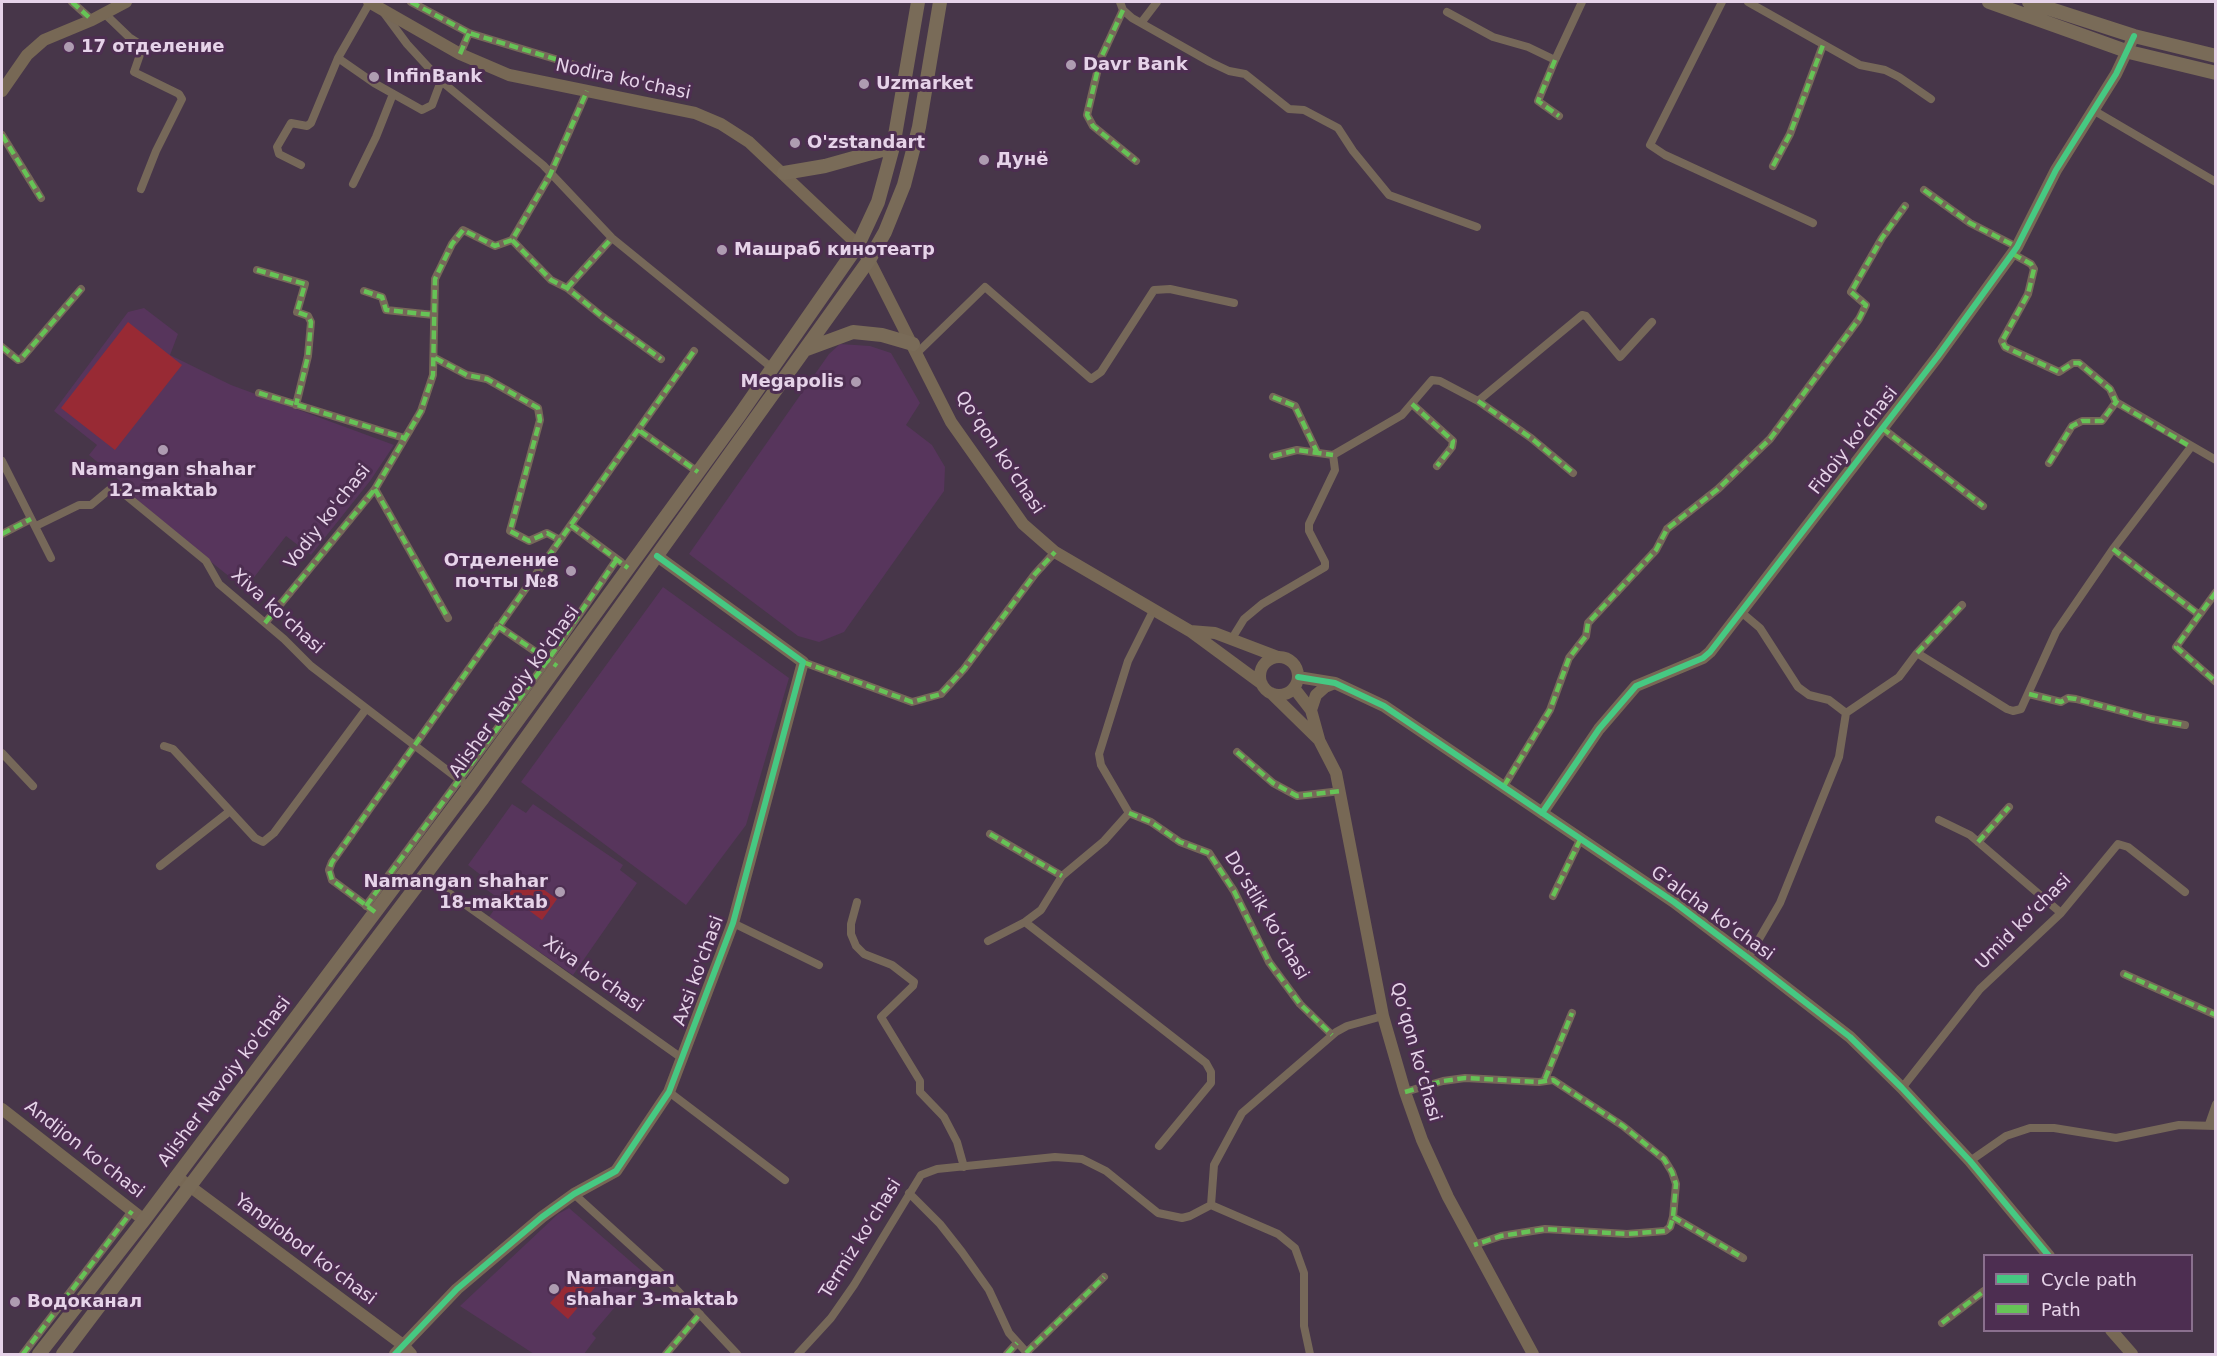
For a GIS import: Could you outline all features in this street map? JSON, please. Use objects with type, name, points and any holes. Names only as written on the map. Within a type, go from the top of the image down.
[{"type":"main road","name":"Alisher Navoiy ko'chasi","points":[[39,1354],[144,1220],[622,564],[698,472],[858,245],[878,202],[893,147],[918,2]]},
{"type":"main road","name":"Alisher Navoiy ko'chasi","points":[[63,1354],[425,876],[869,260],[885,232],[904,185],[919,127],[940,2]]},
{"type":"main road","points":[[1989,2],[2129,52],[2216,73]]},
{"type":"main road","points":[[2029,2],[2070,18],[2216,56]]},
{"type":"main road","points":[[784,173],[825,166],[893,147]]},
{"type":"main road","points":[[806,350],[853,332],[882,335],[915,349]]},
{"type":"street","points":[[72,2],[92,20]]},
{"type":"street","points":[[2,92],[27,55],[44,40],[105,14],[126,2]]},
{"type":"street","points":[[301,165],[276,150],[291,123],[309,125],[338,58],[369,2]]},
{"type":"street","name":"Nodira ko'chasi","points":[[369,2],[460,54],[509,75],[695,113],[736,132],[784,173],[858,245],[869,260]]},
{"type":"street","points":[[411,2],[469,33],[575,65]]},
{"type":"street","points":[[1141,23],[1157,2]]},
{"type":"street","points":[[1559,116],[1538,101],[1582,2]]},
{"type":"street","points":[[1722,2],[1650,145],[1665,155],[1813,223]]},
{"type":"street","points":[[1748,2],[1860,65],[1885,70],[1931,99]]},
{"type":"street","points":[[1136,161],[1093,126],[1087,115],[1100,60],[1122,6],[1141,23],[1220,67],[1245,74],[1289,109],[1304,110],[1335,126],[1389,195],[1477,226]]},
{"type":"street","points":[[383,12],[407,44],[441,81],[532,155],[612,238],[772,368]]},
{"type":"street","points":[[1447,12],[1493,37],[1528,47],[1555,60]]},
{"type":"street","points":[[105,14],[129,37],[143,46],[134,72],[179,94],[182,99],[156,151],[141,189]]},
{"type":"street","points":[[460,54],[469,33]]},
{"type":"street","name":"Fidoiy koʻchasi","points":[[1542,813],[1588,745],[1636,686],[1655,676],[1703,658],[1882,428],[2015,251],[2056,171],[2129,52],[2134,36]]},
{"type":"street","points":[[1773,166],[1790,134],[1823,45]]},
{"type":"street","points":[[338,58],[393,94],[426,110],[432,105],[441,81]]},
{"type":"street","points":[[587,91],[550,174],[512,240],[551,280],[567,288],[661,359]]},
{"type":"street","points":[[354,184],[393,94]]},
{"type":"street","points":[[2093,111],[2216,182]]},
{"type":"street","points":[[2,135],[41,198]]},
{"type":"street","points":[[1924,190],[2015,251],[2034,269],[2028,294],[2002,344],[2005,347],[2060,372],[2073,363],[2079,363],[2110,389],[2116,402],[2216,460]]},
{"type":"street","points":[[1504,786],[1550,710],[1569,658],[1586,636],[1588,622],[1656,550],[1667,529],[1718,489],[1770,439],[1859,319],[1866,305],[1851,292],[1905,206]]},
{"type":"street","name":"Vodiy ko'chasi","points":[[265,624],[375,489],[428,397],[435,358],[434,315],[437,270],[461,232],[465,230],[495,246],[512,240]]},
{"type":"street","points":[[567,288],[612,238]]},
{"type":"street","name":"Qoʻqon koʻchasi","points":[[869,260],[951,422],[1023,524],[1055,552],[1190,631],[1267,689],[1319,740]]},
{"type":"street","points":[[257,270],[305,284],[297,311],[310,318],[311,322],[308,356],[296,405]]},
{"type":"street","points":[[915,349],[985,287],[1091,379],[1101,372],[1154,290],[1170,289],[1234,303]]},
{"type":"street","points":[[2,347],[18,360],[21,359],[81,290]]},
{"type":"street","points":[[364,291],[382,297],[386,310],[434,315]]},
{"type":"street","points":[[1478,400],[1582,315],[1586,316],[1620,357],[1652,322]]},
{"type":"street","points":[[371,909],[332,880],[329,870],[498,626],[640,431],[694,351]]},
{"type":"street","points":[[435,358],[467,375],[487,379],[538,408],[540,420],[510,531],[529,541],[548,533],[560,540]]},
{"type":"street","points":[[1273,456],[1297,450],[1333,455],[1402,415],[1432,380],[1440,381],[1478,400],[1573,472]]},
{"type":"street","points":[[259,393],[404,438]]},
{"type":"street","points":[[1273,398],[1295,406],[1317,452]]},
{"type":"street","points":[[2049,463],[2072,426],[2082,421],[2094,423],[2102,421],[2116,402]]},
{"type":"street","points":[[1412,404],[1453,441],[1452,447],[1437,466]]},
{"type":"street","points":[[1882,428],[1983,506]]},
{"type":"street","points":[[640,431],[698,472]]},
{"type":"street","points":[[1917,653],[2013,711],[2021,709],[2056,632],[2113,549],[2191,447]]},
{"type":"street","points":[[1231,640],[1244,619],[1262,604],[1325,567],[1309,531],[1309,524],[1335,470],[1333,455]]},
{"type":"street","points":[[2,460],[51,558]]},
{"type":"street","name":"Xiva ko'chasi","points":[[34,522],[79,505],[91,505],[109,490],[118,489],[206,561],[219,584],[311,666],[464,783]]},
{"type":"street","points":[[375,489],[448,618]]},
{"type":"street","points":[[2,534],[34,522]]},
{"type":"street","points":[[571,525],[622,564]]},
{"type":"street","points":[[2113,549],[2198,614]]},
{"type":"street","points":[[657,556],[803,662],[912,702],[941,694],[964,669],[1035,574],[1055,552]]},
{"type":"street","points":[[2216,592],[2176,647],[2216,682]]},
{"type":"street","points":[[1748,958],[1780,903],[1839,757],[1846,713],[1899,677],[1917,653],[1962,605]]},
{"type":"street","points":[[988,941],[1025,922],[1041,910],[1062,876],[1104,841],[1129,813],[1101,765],[1099,754],[1128,661],[1153,611]]},
{"type":"street","points":[[1741,612],[1760,628],[1798,687],[1809,695],[1828,700],[1846,713]]},
{"type":"street","points":[[498,626],[552,663]]},
{"type":"street","name":"Qoʻqon koʻchasi","points":[[1190,631],[1215,633],[1278,657]]},
{"type":"street","points":[[1278,657],[1290,660],[1296,682],[1283,694],[1267,689],[1263,666],[1267,661],[1278,657]]},
{"type":"street","name":"Axsi ko'chasi","points":[[403,1351],[465,1282],[574,1194],[616,1172],[669,1092],[733,923],[803,662]]},
{"type":"street","name":"Qoʻqon koʻchasi","points":[[1296,682],[1311,710],[1319,740],[1336,773],[1341,790],[1383,1016],[1405,1092],[1422,1140],[1474,1245],[1533,1354]]},
{"type":"street","name":"Gʻalcha koʻchasi","points":[[1296,682],[1335,683],[1384,706],[1674,902],[1748,958],[1850,1037],[1902,1088],[1970,1161],[2042,1253]]},
{"type":"street","points":[[1311,710],[1316,695],[1325,687],[1335,683]]},
{"type":"street","points":[[2029,694],[2061,702],[2068,698],[2076,699],[2151,719],[2185,724]]},
{"type":"street","points":[[164,746],[173,750],[255,838],[267,840],[366,709]]},
{"type":"street","points":[[1237,752],[1273,783],[1296,796],[1341,790]]},
{"type":"street","points":[[2,753],[33,786]]},
{"type":"street","points":[[1978,842],[2009,807]]},
{"type":"street","points":[[160,866],[230,811]]},
{"type":"street","name":"Doʻstlik koʻchasi","points":[[1129,813],[1151,822],[1180,842],[1209,853],[1234,891],[1269,962],[1300,1004],[1332,1035]]},
{"type":"street","points":[[1939,820],[1978,842],[2061,912]]},
{"type":"street","points":[[990,834],[1062,876]]},
{"type":"street","points":[[1553,896],[1580,840]]},
{"type":"street","name":"Umid koʻchasi","points":[[1902,1088],[1980,989],[2061,912],[2121,844],[2185,892]]},
{"type":"street","name":"Xiva ko'chasi","points":[[425,876],[683,1059]]},
{"type":"street","points":[[857,902],[851,924],[851,934],[856,946],[864,954],[892,965],[914,982],[913,986],[881,1017],[920,1081],[920,1092],[944,1117],[957,1142],[964,1167]]},
{"type":"street","points":[[1025,922],[1206,1063],[1211,1072],[1211,1083],[1159,1146]]},
{"type":"street","points":[[733,923],[819,965]]},
{"type":"street","points":[[2124,974],[2216,1015]]},
{"type":"street","points":[[1545,1079],[1572,1013]]},
{"type":"street","points":[[1310,1354],[1304,1326],[1304,1273],[1295,1248],[1278,1234],[1210,1204],[1214,1165],[1242,1113],[1332,1035],[1347,1026],[1383,1016]]},
{"type":"street","points":[[1405,1092],[1443,1081],[1465,1078],[1539,1082],[1545,1079],[1553,1080],[1623,1126],[1664,1159],[1676,1184],[1673,1217],[1670,1227],[1662,1232],[1628,1234],[1545,1230],[1501,1236],[1474,1245]]},
{"type":"street","points":[[669,1092],[785,1180]]},
{"type":"street","points":[[1970,1161],[2006,1136],[2030,1128],[2054,1128],[2116,1138],[2161,1128],[2212,1125],[2216,1104]]},
{"type":"street","name":"Andijon ko'chasi","points":[[2,1109],[144,1220]]},
{"type":"street","name":"Termiz koʻchasi","points":[[798,1354],[831,1318],[854,1285],[909,1193],[921,1175],[928,1171],[1055,1157],[1082,1159],[1106,1171],[1158,1213],[1182,1218],[1210,1204]]},
{"type":"street","name":"Yangiobod koʻchasi","points":[[176,1176],[403,1351]]},
{"type":"street","points":[[909,1193],[940,1224],[962,1252],[989,1290],[1004,1325],[1027,1354],[1104,1277]]},
{"type":"street","points":[[574,1194],[661,1273],[737,1354]]},
{"type":"street","points":[[23,1354],[132,1211]]},
{"type":"street","points":[[1673,1217],[1743,1258]]},
{"type":"street","points":[[1942,1323],[1983,1293]]},
{"type":"street","points":[[666,1354],[700,1314]]},
{"type":"street","points":[[2113,1332],[2132,1354]]},
{"type":"street","points":[[1007,1354],[1017,1343]]},
{"type":"shaded area","name":"Namangan shahar 12-maktab","points":[[144,308],[178,334],[170,355],[231,385],[394,445],[370,481],[311,555],[286,536],[245,589],[117,487],[120,481],[89,455],[97,445],[54,411],[128,312]]},
{"type":"shaded area","points":[[128,322],[182,365],[115,450],[61,408]]},
{"type":"shaded area","points":[[840,344],[870,346],[891,353],[920,403],[906,425],[932,445],[945,467],[944,491],[844,632],[819,642],[798,636],[689,554],[829,354]]},
{"type":"shaded area","points":[[663,587],[789,678],[746,825],[686,905],[521,782]]},
{"type":"shaded area","name":"Namangan shahar 18-maktab","points":[[512,804],[526,813],[533,804],[623,865],[620,870],[637,883],[573,975],[489,917],[501,900],[477,883],[482,876],[468,865]]},
{"type":"shaded area","points":[[523,875],[557,899],[542,920],[508,895]]},
{"type":"shaded area","name":"Namangan shahar 3-maktab","points":[[569,1208],[644,1273],[592,1334],[596,1338],[584,1354],[534,1354],[460,1306],[558,1214]]},
{"type":"shaded area","points":[[580,1269],[598,1284],[568,1319],[550,1303]]},
{"type":"marked path","points":[[72,2],[92,20]]},
{"type":"marked path","points":[[411,2],[469,33],[575,65]]},
{"type":"marked path","points":[[1123,10],[1100,60],[1087,115],[1093,126],[1136,161]]},
{"type":"marked path","points":[[460,54],[469,33]]},
{"type":"marked path","points":[[1773,166],[1790,134],[1823,45]]},
{"type":"marked path","points":[[1555,60],[1538,101],[1559,116]]},
{"type":"marked path","points":[[265,623],[375,489],[421,411],[433,375],[435,279],[452,244],[463,230],[495,246],[512,240],[550,175],[587,91]]},
{"type":"marked path","points":[[2,135],[41,198]]},
{"type":"marked path","points":[[1924,190],[1970,223],[2017,247]]},
{"type":"marked path","points":[[1504,786],[1550,710],[1569,658],[1586,636],[1588,623],[1656,550],[1667,529],[1718,489],[1770,439],[1859,319],[1866,305],[1851,292],[1882,238],[1905,206]]},
{"type":"marked path","points":[[567,288],[612,238]]},
{"type":"marked path","points":[[512,240],[551,280],[567,288],[661,359]]},
{"type":"marked path","points":[[2013,254],[2031,264],[2034,269],[2028,294],[2002,341],[2005,347],[2059,372],[2073,363],[2079,363],[2110,389],[2116,402],[2191,447]]},
{"type":"marked path","points":[[257,270],[305,284],[297,312],[308,316],[311,322],[308,356],[296,405]]},
{"type":"marked path","points":[[2,347],[18,360],[21,359],[81,289]]},
{"type":"marked path","points":[[364,291],[382,297],[386,310],[434,315]]},
{"type":"marked path","points":[[375,912],[332,880],[329,870],[332,862],[694,351]]},
{"type":"marked path","points":[[435,358],[467,375],[487,379],[538,408],[540,420],[510,531],[529,541],[547,533],[560,540]]},
{"type":"marked path","points":[[259,393],[404,438]]},
{"type":"marked path","points":[[1273,397],[1295,406],[1317,452]]},
{"type":"marked path","points":[[1478,401],[1531,438],[1573,473]]},
{"type":"marked path","points":[[2049,463],[2072,426],[2082,421],[2102,421],[2116,402]]},
{"type":"marked path","points":[[1412,404],[1453,441],[1452,447],[1437,466]]},
{"type":"marked path","points":[[1882,428],[1983,506]]},
{"type":"marked path","points":[[640,431],[698,472]]},
{"type":"marked path","points":[[1273,456],[1297,450],[1333,455]]},
{"type":"marked path","points":[[375,489],[448,618]]},
{"type":"marked path","points":[[2,534],[31,519]]},
{"type":"marked path","points":[[571,525],[628,568]]},
{"type":"marked path","points":[[2113,549],[2198,614]]},
{"type":"marked path","points":[[803,662],[912,702],[941,694],[964,669],[1035,574],[1055,552]]},
{"type":"marked path","points":[[366,906],[548,660],[617,559]]},
{"type":"marked path","points":[[2216,592],[2176,647],[2216,682]]},
{"type":"marked path","points":[[1917,653],[1962,605]]},
{"type":"marked path","points":[[498,626],[557,666]]},
{"type":"marked path","points":[[2029,694],[2061,702],[2068,698],[2076,699],[2151,719],[2185,725]]},
{"type":"marked path","points":[[1237,752],[1273,783],[1297,796],[1341,791]]},
{"type":"marked path","points":[[1978,842],[2009,807]]},
{"type":"marked path","points":[[1129,813],[1151,822],[1180,842],[1209,853],[1234,891],[1269,962],[1300,1004],[1332,1035]]},
{"type":"marked path","points":[[990,834],[1062,876]]},
{"type":"marked path","points":[[1553,896],[1580,840]]},
{"type":"marked path","points":[[2124,974],[2216,1015]]},
{"type":"marked path","points":[[1545,1079],[1572,1013]]},
{"type":"marked path","points":[[1405,1092],[1443,1081],[1465,1078],[1539,1082],[1553,1080],[1623,1126],[1664,1159],[1672,1172],[1676,1184],[1673,1217],[1670,1227],[1665,1231],[1627,1234],[1545,1229],[1501,1236],[1474,1245]]},
{"type":"marked path","points":[[23,1354],[132,1211]]},
{"type":"marked path","points":[[1673,1217],[1743,1258]]},
{"type":"marked path","points":[[1026,1353],[1104,1277]]},
{"type":"marked path","points":[[1942,1323],[1983,1292]]},
{"type":"marked path","points":[[666,1354],[700,1314]]},
{"type":"marked path","points":[[1007,1354],[1017,1343]]},
{"type":"cycle path","points":[[1542,813],[1599,729],[1636,686],[1703,658],[1710,652],[1938,356],[2017,247],[2056,170],[2116,74],[2134,36]]},
{"type":"cycle path","points":[[395,1354],[457,1289],[542,1217],[574,1194],[616,1171],[669,1092],[733,923],[803,662],[657,556]]},
{"type":"cycle path","points":[[1298,677],[1335,683],[1384,706],[1674,902],[1748,958],[1850,1037],[1902,1088],[1970,1161],[2047,1254]]},
{"type":"place","name":"17 отделение","points":[[69,47]]},
{"type":"place","name":"Davr Bank","points":[[1071,65]]},
{"type":"place","name":"InfinBank","points":[[374,77]]},
{"type":"place","name":"Uzmarket","points":[[864,84]]},
{"type":"place","name":"O'zstandart","points":[[795,143]]},
{"type":"place","name":"Дунё","points":[[984,160]]},
{"type":"place","name":"Машраб кинотеатр","points":[[722,250]]},
{"type":"place","name":"Megapolis","points":[[856,382]]},
{"type":"place","name":"Namangan shahar 12-maktab","points":[[163,450]]},
{"type":"place","name":"Отделение почты №8","points":[[571,571]]},
{"type":"place","name":"Namangan shahar 18-maktab","points":[[560,892]]},
{"type":"place","name":"Namangan shahar 3-maktab","points":[[554,1289]]},
{"type":"place","name":"Водоканал","points":[[15,1302]]}]
